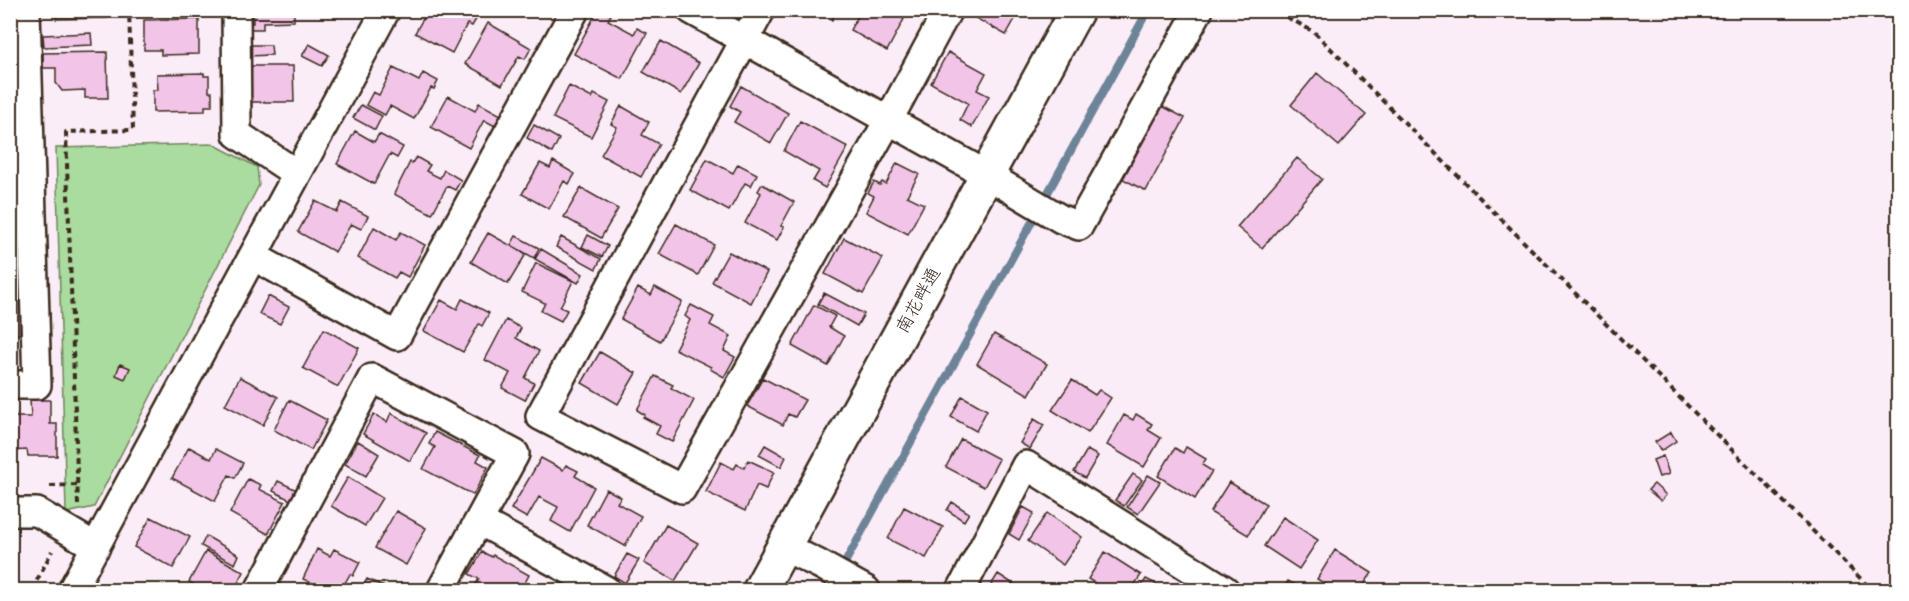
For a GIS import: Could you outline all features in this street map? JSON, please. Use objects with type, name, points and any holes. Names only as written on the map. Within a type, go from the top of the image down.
[{"type":"street","points":[[10,385],[37,385],[26,10]]},
{"type":"street","points":[[236,10],[237,134],[297,174]]},
{"type":"street","points":[[72,591],[386,10]]},
{"type":"street","points":[[253,256],[397,336],[574,10]]},
{"type":"street","points":[[691,10],[987,175],[1061,219],[1079,226],[1199,10]]},
{"type":"street","points":[[761,10],[540,416],[682,489],[948,10]]},
{"type":"street","name":"南花畔通","points":[[760,591],[1077,10]]},
{"type":"street","points":[[259,591],[372,378],[515,454],[441,591]]},
{"type":"street","points":[[961,591],[1026,465],[1225,591]]},
{"type":"street","points":[[10,512],[37,512],[96,547]]},
{"type":"street","points":[[479,521],[606,591]]},
{"type":"street","points":[[784,547],[866,590]]},
{"type":"path","points":[[78,510],[66,132],[133,130],[129,10]]},
{"type":"path","points":[[1287,17],[1314,32],[1872,591]]},
{"type":"path","points":[[32,591],[56,544]]},
{"type":"green space","points":[[213,144],[257,167],[259,185],[94,507],[66,513],[56,148]]},
{"type":"building","points":[[56,10],[106,10],[107,18],[56,19]]},
{"type":"building","points":[[249,10],[294,10],[294,21],[263,22],[263,29],[249,29],[249,23],[253,23],[253,12]]},
{"type":"building","points":[[428,10],[454,12],[455,10],[469,10],[478,16],[472,26],[467,24],[452,53],[415,33]]},
{"type":"building","points":[[598,10],[611,15],[608,20],[634,34],[637,28],[647,33],[622,79],[574,54]]},
{"type":"building","points":[[813,10],[837,10],[832,20]]},
{"type":"building","points":[[861,10],[888,10],[904,19],[887,51],[850,30]]},
{"type":"building","points":[[972,10],[1020,10],[1006,35],[970,15]]},
{"type":"building","points":[[199,19],[199,54],[161,55],[161,50],[144,50],[144,20]]},
{"type":"building","points":[[488,23],[531,48],[525,59],[519,56],[502,85],[465,64]]},
{"type":"building","points":[[91,33],[92,45],[44,47],[43,35]]},
{"type":"building","points":[[661,41],[699,63],[681,94],[643,72]]},
{"type":"building","points":[[309,44],[329,55],[322,66],[302,56]]},
{"type":"building","points":[[246,45],[271,45],[272,55],[246,56]]},
{"type":"building","points":[[107,52],[108,98],[85,98],[85,90],[62,91],[56,83],[56,68],[43,68],[43,53]]},
{"type":"building","points":[[948,52],[986,73],[977,90],[989,96],[972,127],[960,120],[968,103],[931,83]]},
{"type":"building","points":[[249,66],[293,66],[294,102],[250,102]]},
{"type":"building","points":[[393,68],[419,81],[423,73],[438,81],[434,89],[431,88],[414,119],[390,106],[385,115],[366,105],[373,92],[379,95]]},
{"type":"building","points":[[204,73],[204,76],[209,76],[212,106],[205,106],[205,111],[153,112],[153,90],[158,90],[157,74]]},
{"type":"building","points":[[1317,73],[1366,115],[1339,146],[1291,105]]},
{"type":"building","points":[[569,86],[592,98],[594,94],[609,102],[591,137],[553,118]]},
{"type":"building","points":[[741,86],[788,113],[771,143],[734,122],[740,112],[730,106]]},
{"type":"building","points":[[448,96],[475,111],[479,103],[501,115],[495,126],[484,120],[469,148],[431,127]]},
{"type":"building","points":[[361,105],[382,116],[375,130],[353,118]]},
{"type":"building","points":[[621,106],[649,122],[642,135],[659,144],[641,177],[601,155],[617,127],[611,124]]},
{"type":"building","points":[[1162,106],[1185,118],[1146,191],[1123,179]]},
{"type":"building","points":[[800,121],[848,147],[825,188],[813,181],[819,171],[784,151]]},
{"type":"building","points":[[534,125],[559,139],[552,153],[527,138]]},
{"type":"building","points":[[355,131],[374,142],[379,134],[403,147],[397,158],[390,154],[374,184],[337,164]]},
{"type":"building","points":[[416,157],[430,165],[426,171],[440,178],[444,170],[461,180],[455,190],[447,186],[432,214],[394,194],[410,162],[412,163]]},
{"type":"building","points":[[1297,158],[1322,179],[1262,248],[1237,227]]},
{"type":"building","points":[[707,159],[733,173],[738,164],[757,174],[751,186],[745,183],[729,211],[690,190]]},
{"type":"building","points":[[553,161],[575,174],[569,184],[564,181],[549,209],[522,194],[540,163],[550,168]]},
{"type":"building","points":[[897,163],[919,174],[907,196],[924,204],[908,234],[866,212],[874,196],[868,193],[874,182],[880,185],[882,182],[886,184]]},
{"type":"building","points":[[762,184],[794,202],[781,226],[784,227],[777,240],[745,223],[761,193],[758,191]]},
{"type":"building","points":[[581,188],[618,209],[601,238],[564,217]]},
{"type":"building","points":[[315,201],[337,212],[342,202],[368,216],[361,229],[351,224],[335,252],[298,232]]},
{"type":"building","points":[[676,224],[714,245],[698,275],[659,254]]},
{"type":"building","points":[[374,227],[396,240],[401,232],[425,245],[408,277],[399,272],[395,278],[358,258]]},
{"type":"building","points":[[488,233],[526,254],[508,284],[471,262]]},
{"type":"building","points":[[588,235],[608,246],[602,257],[582,247]]},
{"type":"building","points":[[10,236],[18,236],[18,253],[10,253]]},
{"type":"building","points":[[516,236],[539,248],[534,258],[511,245]]},
{"type":"building","points":[[561,237],[601,259],[596,269],[556,247]]},
{"type":"building","points":[[844,238],[883,258],[863,294],[825,274]]},
{"type":"building","points":[[541,249],[583,274],[578,283],[535,259]]},
{"type":"building","points":[[729,252],[767,272],[751,303],[712,282]]},
{"type":"building","points":[[536,263],[573,281],[560,307],[567,310],[561,321],[541,311],[545,303],[522,292]]},
{"type":"building","points":[[10,269],[19,269],[19,284],[10,284]]},
{"type":"building","points":[[655,287],[682,302],[660,341],[621,319],[638,288],[651,295]]},
{"type":"building","points":[[824,293],[864,314],[857,326],[818,304]]},
{"type":"building","points":[[10,294],[19,294],[20,334],[10,334]]},
{"type":"building","points":[[268,296],[289,307],[280,324],[259,314]]},
{"type":"building","points":[[462,299],[489,313],[482,326],[479,324],[463,352],[424,331],[441,300],[457,309]]},
{"type":"building","points":[[691,305],[714,317],[710,325],[731,336],[724,351],[735,357],[724,377],[710,369],[711,367],[675,349],[690,320],[685,316]]},
{"type":"building","points":[[814,305],[835,316],[829,327],[844,336],[828,366],[792,346]]},
{"type":"building","points":[[506,320],[521,328],[516,338],[539,351],[525,378],[534,383],[525,400],[502,388],[510,373],[485,360]]},
{"type":"building","points":[[324,329],[359,348],[338,387],[303,368]]},
{"type":"building","points":[[994,334],[1047,364],[1029,395],[977,364]]},
{"type":"building","points":[[600,352],[636,373],[618,404],[582,383]]},
{"type":"building","points":[[120,364],[130,368],[125,379],[116,375]]},
{"type":"building","points":[[655,376],[673,385],[671,388],[694,400],[672,442],[656,434],[660,426],[643,417],[645,415],[637,410]]},
{"type":"building","points":[[240,377],[278,397],[263,425],[225,405]]},
{"type":"building","points":[[763,378],[805,400],[795,417],[788,414],[783,425],[747,406]]},
{"type":"building","points":[[1072,380],[1095,395],[1099,390],[1111,398],[1088,433],[1052,410]]},
{"type":"building","points":[[962,396],[987,410],[976,431],[951,417]]},
{"type":"building","points":[[30,400],[50,400],[50,424],[57,424],[57,456],[28,456],[27,450],[10,451],[10,413],[15,413],[15,417],[31,417]]},
{"type":"building","points":[[289,400],[327,420],[311,450],[274,430]]},
{"type":"building","points":[[391,413],[426,433],[410,461],[363,434],[374,414],[387,422]]},
{"type":"building","points":[[1136,414],[1152,424],[1148,430],[1161,438],[1144,467],[1107,445],[1124,415],[1133,420]]},
{"type":"building","points":[[1034,419],[1044,425],[1030,449],[1020,443]]},
{"type":"building","points":[[435,432],[480,455],[477,461],[488,467],[473,495],[423,469],[435,447],[429,444]]},
{"type":"building","points":[[1671,432],[1676,441],[1661,451],[1655,442]]},
{"type":"building","points":[[961,439],[999,459],[984,487],[946,467]]},
{"type":"building","points":[[358,441],[379,454],[366,476],[345,464]]},
{"type":"building","points":[[765,445],[786,457],[781,467],[759,455]]},
{"type":"building","points":[[189,447],[211,459],[216,449],[243,463],[235,478],[229,475],[215,501],[172,478]]},
{"type":"building","points":[[1186,447],[1206,459],[1202,465],[1212,471],[1195,499],[1158,476],[1175,448],[1183,453]]},
{"type":"building","points":[[1087,450],[1098,456],[1085,478],[1074,472]]},
{"type":"building","points":[[1663,456],[1669,474],[1659,477],[1653,460]]},
{"type":"building","points":[[541,458],[563,470],[566,465],[578,471],[575,476],[594,487],[570,532],[551,521],[558,507],[539,497],[527,518],[511,509]]},
{"type":"building","points":[[748,460],[774,472],[766,489],[757,485],[745,511],[706,492],[721,462],[734,469],[737,464],[744,468]]},
{"type":"building","points":[[1133,474],[1142,480],[1124,506],[1115,500]]},
{"type":"building","points":[[1148,475],[1160,482],[1138,514],[1127,507]]},
{"type":"building","points":[[348,477],[382,498],[365,526],[331,506]]},
{"type":"building","points":[[248,479],[261,485],[259,489],[285,502],[268,534],[230,513]]},
{"type":"building","points":[[278,481],[301,492],[296,503],[273,491]]},
{"type":"building","points":[[1229,482],[1266,504],[1248,535],[1210,512]]},
{"type":"building","points":[[1654,484],[1666,495],[1661,501],[1648,490]]},
{"type":"building","points":[[606,489],[621,497],[617,503],[641,516],[625,546],[587,525]]},
{"type":"building","points":[[952,502],[969,513],[964,521],[947,510]]},
{"type":"building","points":[[904,507],[943,527],[926,558],[888,539]]},
{"type":"building","points":[[1023,507],[1034,513],[1019,540],[1009,534]]},
{"type":"building","points":[[396,511],[426,528],[406,565],[375,548]]},
{"type":"building","points":[[1047,513],[1082,537],[1063,565],[1028,541]]},
{"type":"building","points":[[151,517],[190,537],[173,568],[134,547]]},
{"type":"building","points":[[1283,517],[1318,540],[1299,569],[1264,546]]},
{"type":"building","points":[[666,525],[698,543],[675,581],[644,563]]},
{"type":"building","points":[[206,536],[239,555],[235,564],[201,546]]},
{"type":"building","points":[[317,549],[330,556],[334,549],[360,562],[353,576],[350,574],[341,590],[311,590],[314,584],[303,579]]},
{"type":"building","points":[[1335,550],[1372,573],[1360,590],[1335,590],[1317,579]]},
{"type":"building","points":[[206,551],[244,572],[234,590],[204,590],[189,582]]},
{"type":"building","points":[[482,552],[492,557],[493,555],[529,575],[521,590],[488,590],[476,584],[479,579],[469,574]]},
{"type":"building","points":[[1105,552],[1141,575],[1131,590],[1106,590],[1088,579]]},
{"type":"building","points":[[627,554],[639,560],[625,583],[614,576]]},
{"type":"building","points":[[998,574],[1023,590],[988,590]]},
{"type":"building","points":[[367,579],[391,590],[361,590]]},
{"type":"building","points":[[1146,579],[1156,584],[1151,590],[1139,590]]},
{"type":"building","points":[[1288,581],[1299,587],[1297,590],[1282,590]]},
{"type":"waterway","points":[[830,590],[1148,10]]}]
